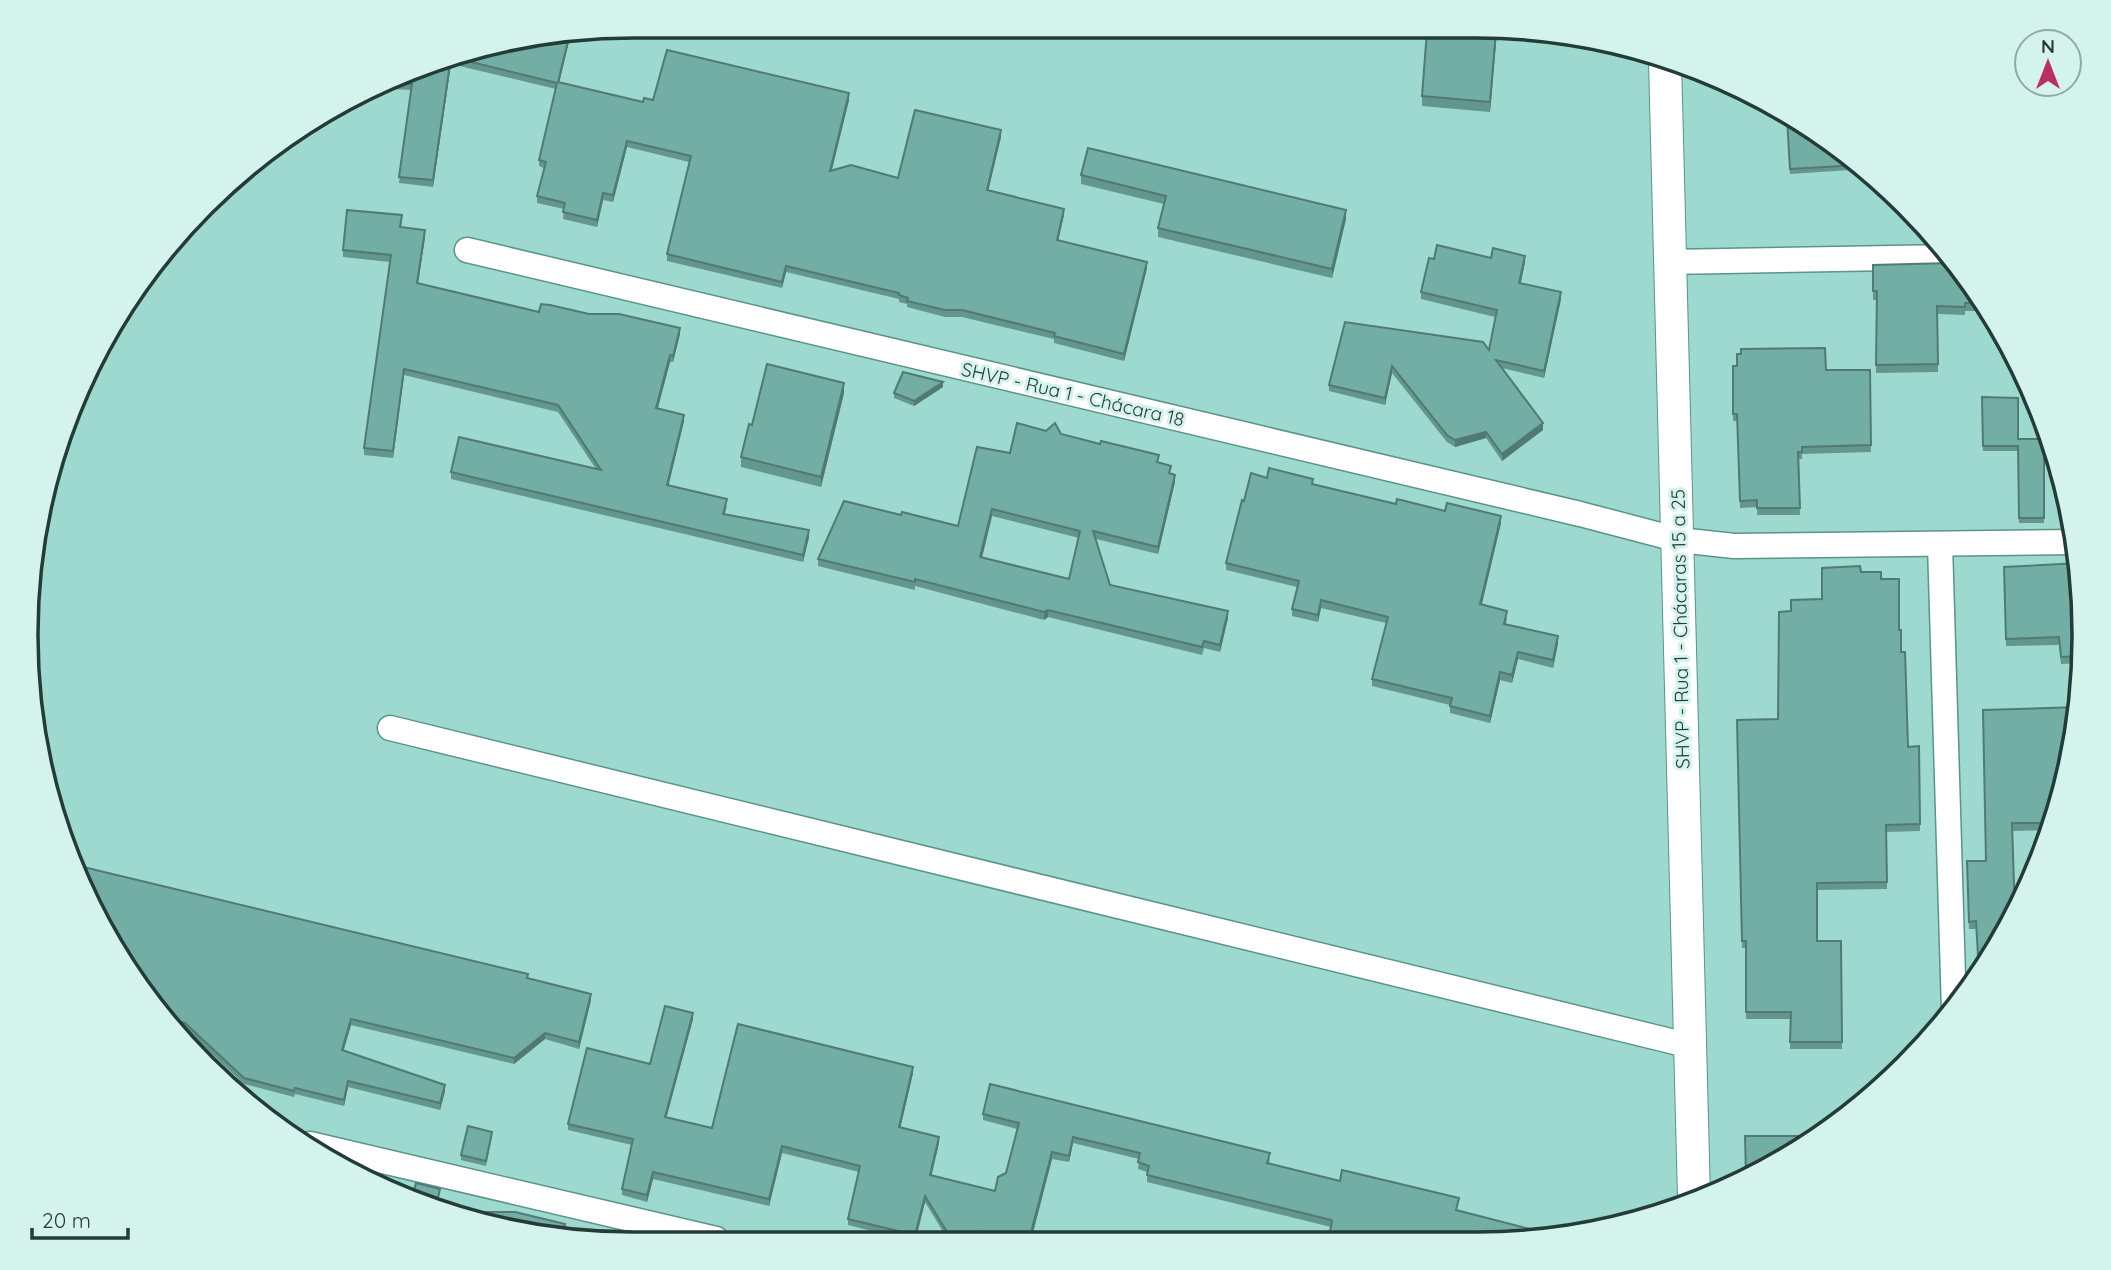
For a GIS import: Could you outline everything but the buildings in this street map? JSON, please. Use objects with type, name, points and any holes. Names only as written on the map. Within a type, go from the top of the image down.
[{"type":"street","name":"SHVP - Rua 1 - Chácaras 15 a 25","points":[[1665,69],[1694,1190]]},
{"type":"street","name":"SHVP - Rua 1 - Chácara 18","points":[[467,250],[1567,510],[1679,540],[1734,545],[2065,542]]},
{"type":"street","points":[[1669,262],[1937,257]]},
{"type":"street","points":[[1940,544],[1953,992]]},
{"type":"street","points":[[390,728],[1691,1046]]},
{"type":"street","points":[[333,1149],[686,1232]]}]
